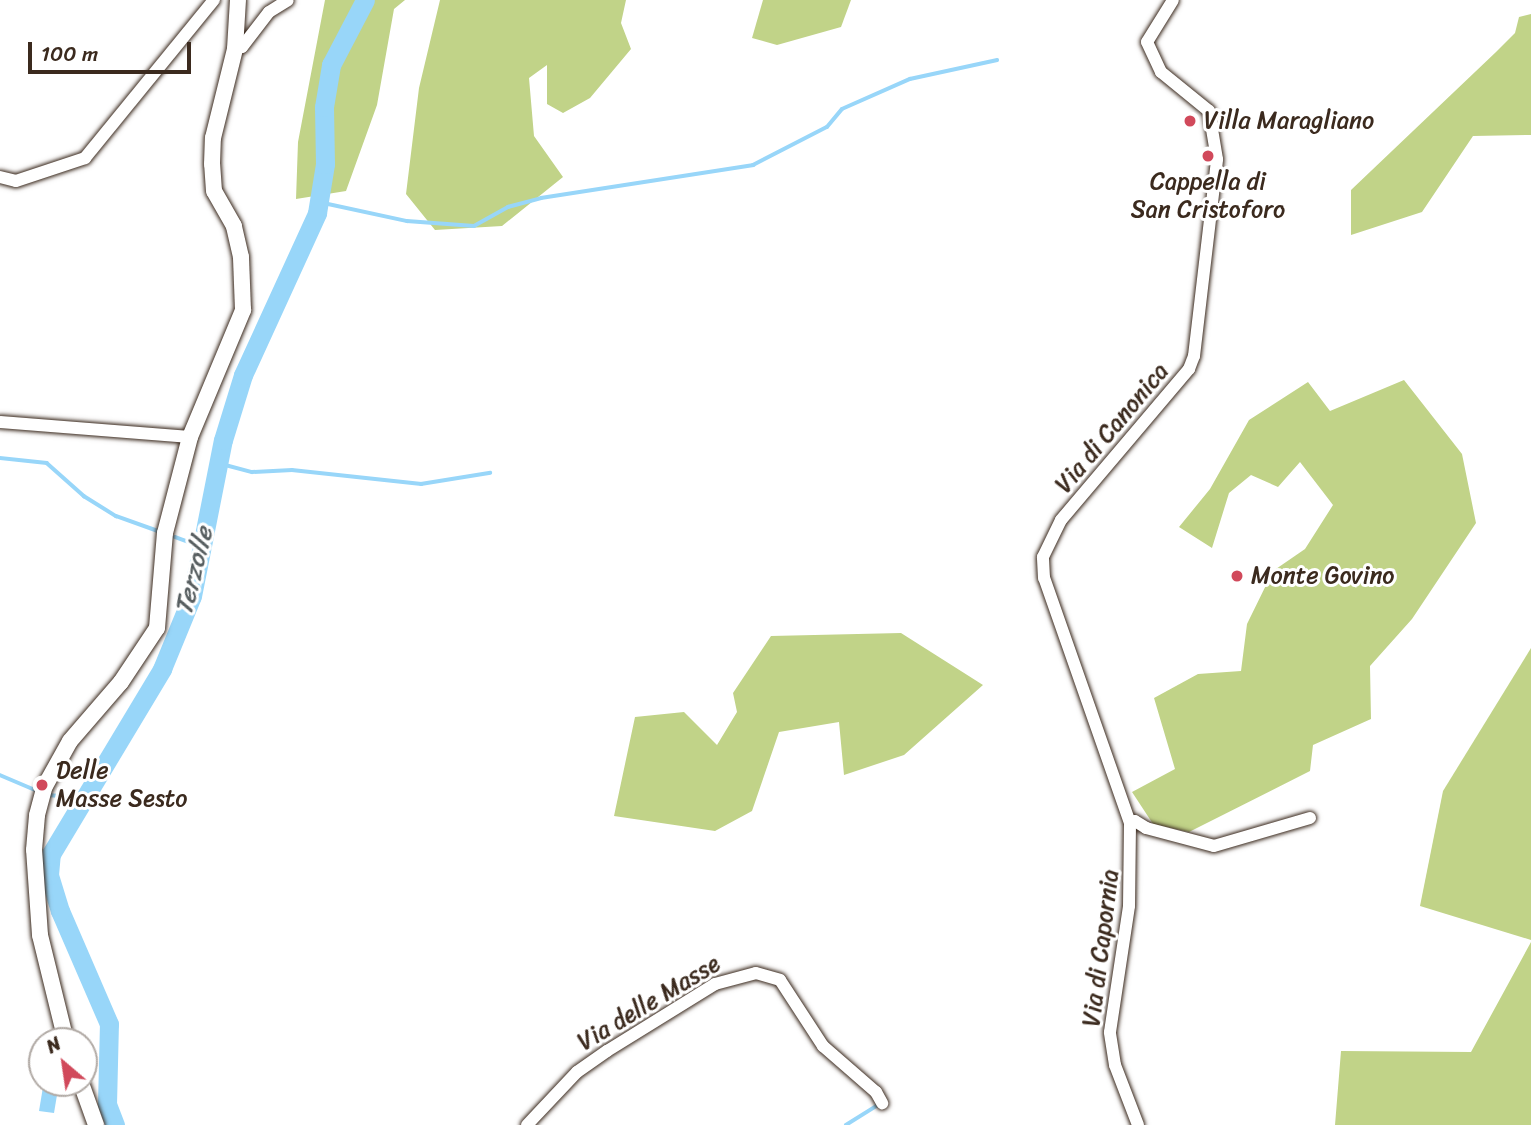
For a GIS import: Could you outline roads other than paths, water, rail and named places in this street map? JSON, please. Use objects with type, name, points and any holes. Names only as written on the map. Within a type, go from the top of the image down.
[{"type":"street","points":[[0,177],[16,181],[85,159],[214,0]]},
{"type":"street","points":[[63,1027],[40,936],[34,850],[37,815],[45,786],[70,741],[147,648],[160,607],[165,533],[190,437],[243,310],[241,257],[234,226],[214,191],[212,164],[213,138],[234,49],[238,0]]},
{"type":"street","points":[[234,49],[242,47],[269,12],[288,0]]},
{"type":"street","name":"Via di Canonica","points":[[1133,856],[1130,823],[1044,578],[1043,557],[1061,520],[1189,369],[1194,356],[1217,159],[1209,111],[1161,72],[1147,42],[1172,0]]},
{"type":"street","points":[[0,422],[190,437]]},
{"type":"street","points":[[1130,823],[1135,821],[1146,828],[1214,846],[1310,818]]},
{"type":"street","name":"Via di Capornia","points":[[1133,856],[1111,1032],[1115,1065],[1138,1125]]},
{"type":"street","name":"Via delle Masse","points":[[527,1125],[578,1072],[607,1051],[715,984],[756,973],[780,980],[822,1046],[876,1092],[883,1103]]},
{"type":"street","points":[[86,1097],[96,1125]]},
{"type":"water","points":[[41,1097],[57,1097],[54,1113],[39,1111]]},
{"type":"waterway","name":"Terzolle","points":[[115,1125],[107,1104],[109,1024],[60,911],[49,875],[51,854],[162,669],[192,596],[223,440],[243,375],[317,213],[325,164],[324,107],[331,65],[365,0]]},
{"type":"waterway","points":[[319,202],[407,221],[474,226],[508,207],[541,198],[753,165],[827,127],[842,109],[910,79],[997,60]]},
{"type":"waterway","points":[[0,458],[47,463],[84,496],[116,516],[161,532]]},
{"type":"waterway","points":[[218,463],[252,472],[292,470],[421,484],[490,473]]},
{"type":"waterway","points":[[175,537],[202,547]]},
{"type":"waterway","points":[[0,775],[40,792]]},
{"type":"waterway","points":[[47,795],[60,796],[79,810]]},
{"type":"waterway","points":[[846,1125],[877,1106]]},
{"type":"place","name":"Villa Maragliano","points":[[1190,121]]},
{"type":"place","name":"Cappella di San Cristoforo","points":[[1208,156]]},
{"type":"place","name":"Monte Govino","points":[[1237,576]]},
{"type":"place","name":"Delle Masse Sesto","points":[[42,785]]}]
